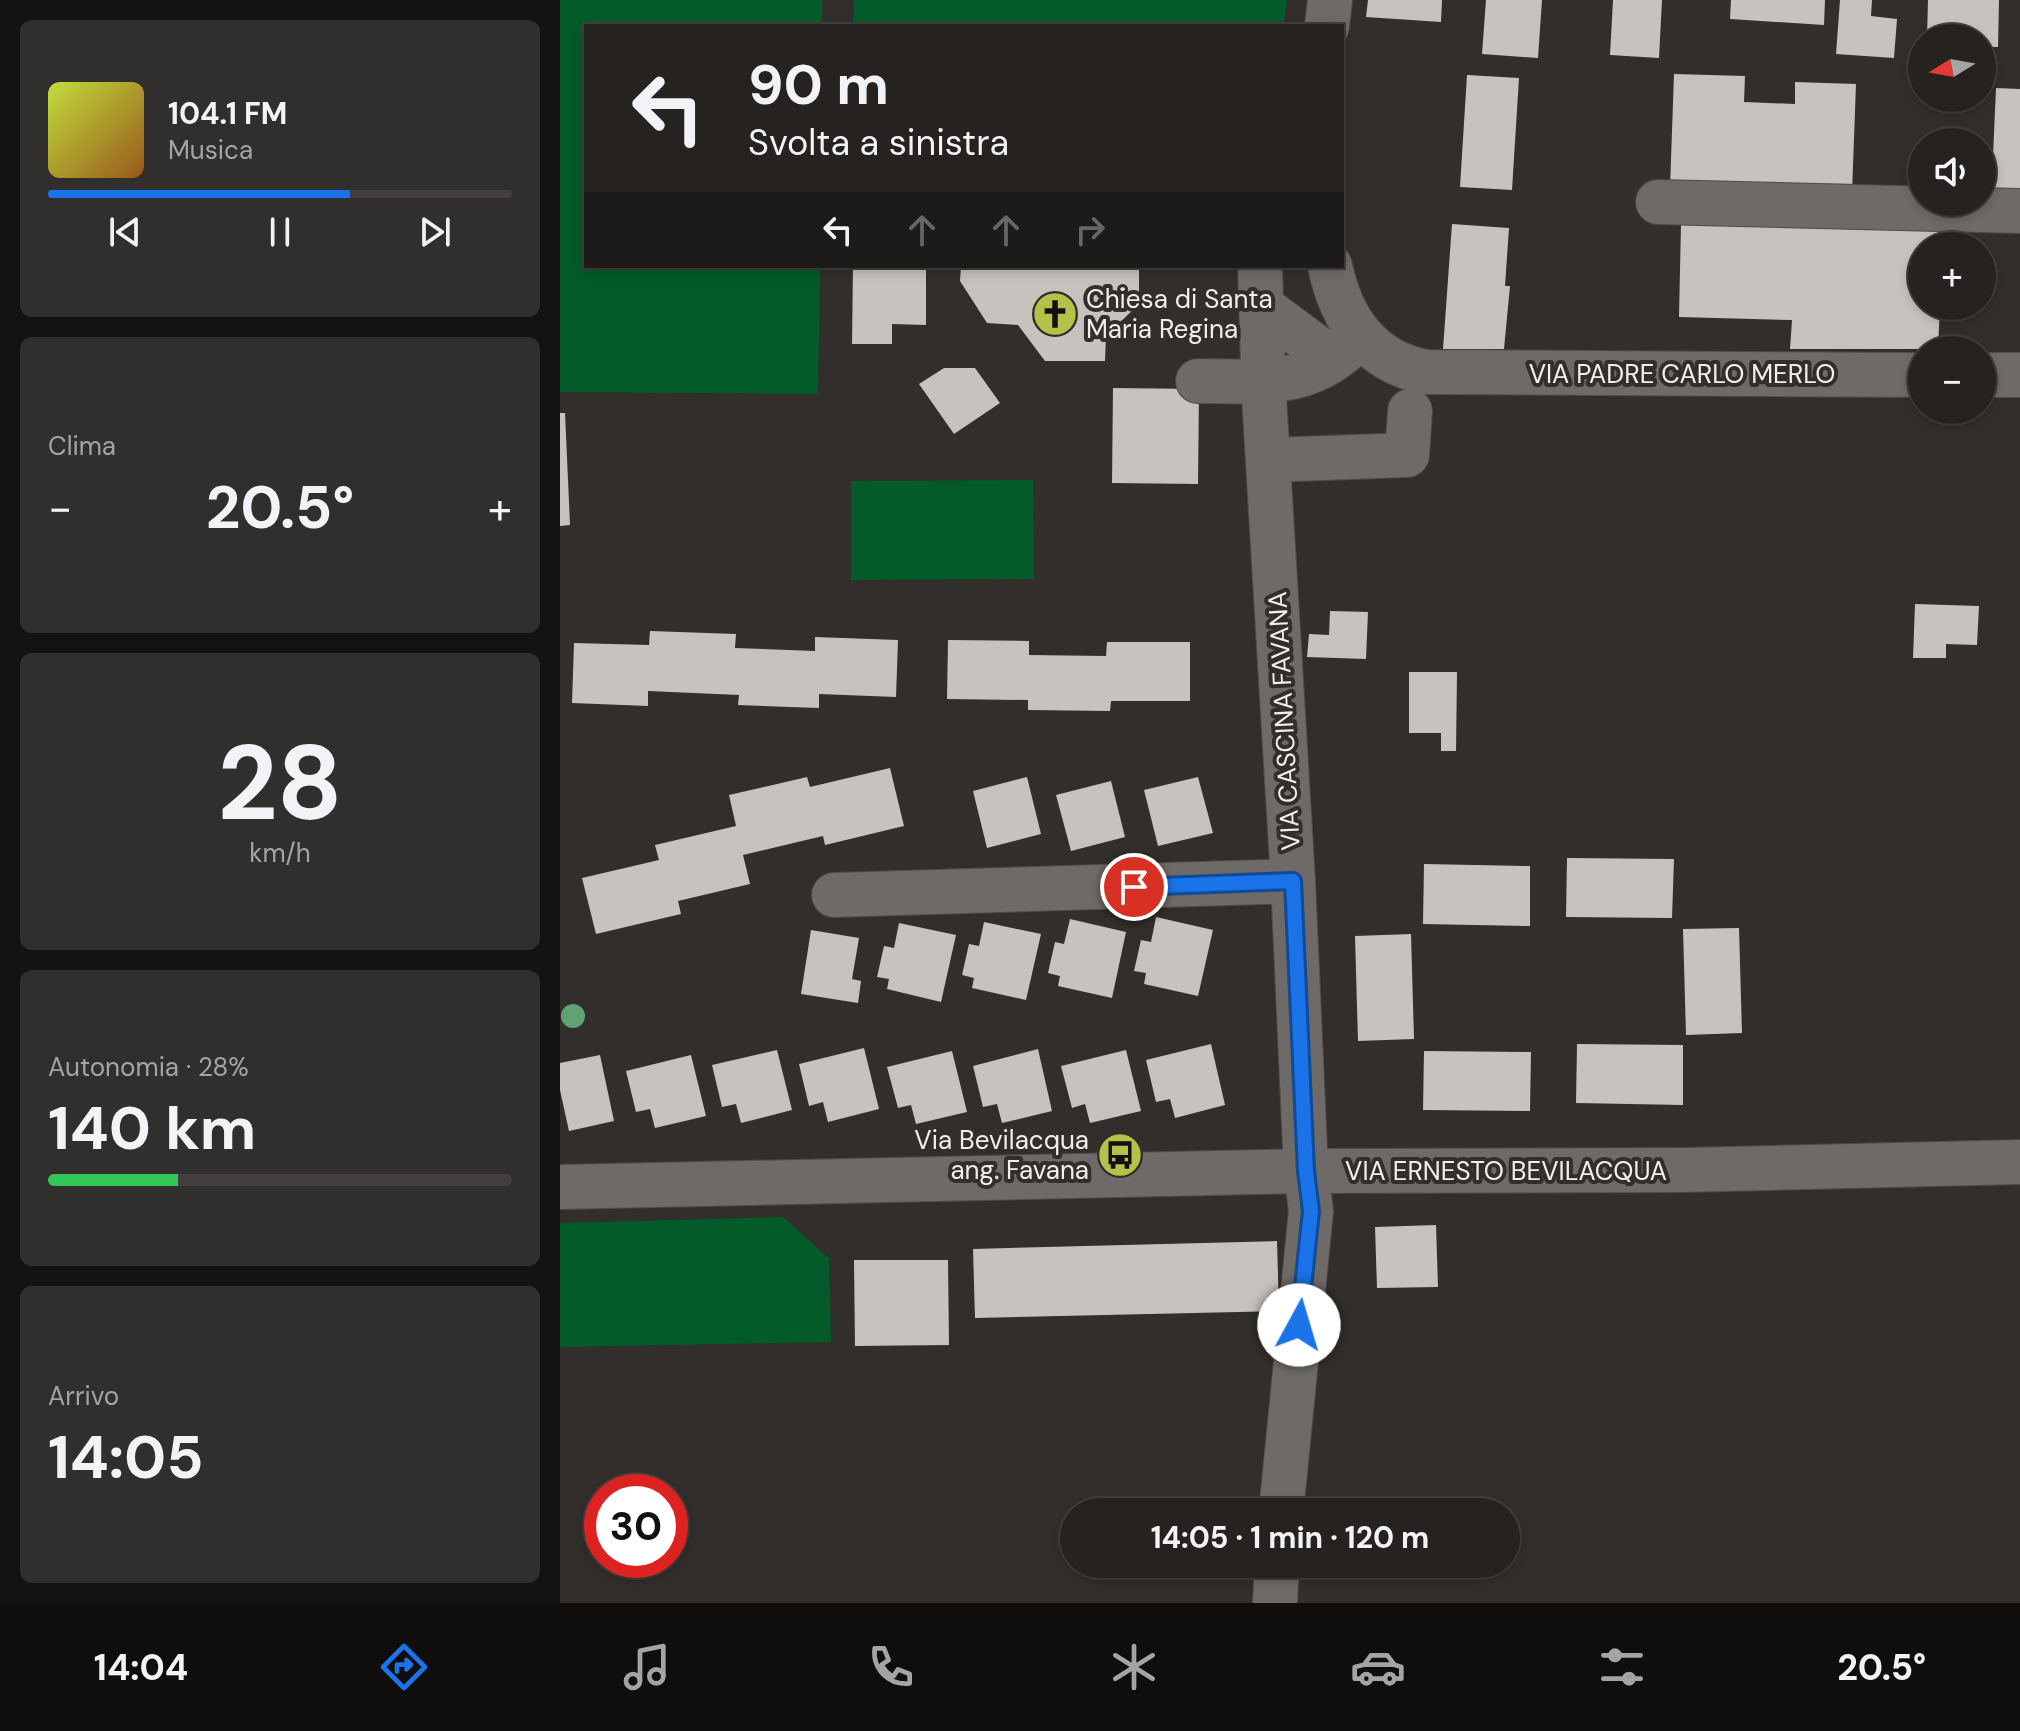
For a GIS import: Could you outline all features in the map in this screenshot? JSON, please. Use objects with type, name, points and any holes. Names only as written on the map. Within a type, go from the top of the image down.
[{"type":"street","points":[[1327,24],[1330,0]]},
{"type":"street","points":[[1658,202],[2020,211]]},
{"type":"street","points":[[1198,381],[1257,381],[1306,374],[1335,361],[1340,343],[1340,302],[1331,268]]},
{"type":"street","name":"VIA PADRE CARLO MERLO","points":[[1260,286],[1340,343],[1379,353],[1402,366],[1441,373],[1908,375]]},
{"type":"street","name":"VIA CASCINA FAVANA","points":[[1260,286],[1306,1171],[1311,1211],[1282,1498]]},
{"type":"street","points":[[1996,375],[2020,375]]},
{"type":"street","points":[[1268,460],[1407,455],[1410,411]]},
{"type":"street","points":[[834,895],[1293,881]]},
{"type":"street","name":"VIA ERNESTO BEVILACQUA","points":[[560,1187],[1306,1171],[1653,1171],[2020,1162]]},
{"type":"street","points":[[1275,1603],[1276,1578]]},
{"type":"green space","points":[[560,0],[822,0],[822,24],[584,24],[584,268],[820,268],[818,394],[560,392]]},
{"type":"green space","points":[[854,0],[1287,0],[1284,24],[853,24]]},
{"type":"green space","points":[[1033,480],[1034,579],[851,580],[851,481]]},
{"type":"green space","points":[[783,1217],[829,1258],[831,1342],[560,1347],[560,1223]]},
{"type":"building","points":[[1368,0],[1442,0],[1441,22],[1366,17]]},
{"type":"building","points":[[1486,0],[1542,0],[1538,58],[1482,54]]},
{"type":"building","points":[[1613,0],[1662,0],[1659,58],[1610,55]]},
{"type":"building","points":[[1731,0],[1825,0],[1824,25],[1730,19]]},
{"type":"building","points":[[1840,0],[1872,0],[1871,16],[1897,19],[1894,58],[1836,54]]},
{"type":"building","points":[[1928,0],[1999,0],[1998,47],[1996,24],[1927,24]]},
{"type":"building","points":[[1674,74],[1745,76],[1744,102],[1795,104],[1795,82],[1856,84],[1852,193],[1670,188]]},
{"type":"building","points":[[1467,75],[1519,78],[1512,190],[1460,187]]},
{"type":"building","points":[[1996,88],[2020,89],[2020,203],[1996,201]]},
{"type":"building","points":[[1452,224],[1509,228],[1505,286],[1510,286],[1504,349],[1443,349]]},
{"type":"building","points":[[1681,224],[1943,227],[1943,232],[1908,232],[1908,320],[1939,320],[1939,336],[1908,336],[1908,349],[1790,349],[1792,320],[1679,317]]},
{"type":"building","points":[[853,268],[926,268],[926,325],[892,324],[892,344],[852,344]]},
{"type":"building","name":"Chiesa di Santa Maria Regina","points":[[961,268],[1139,268],[1139,304],[1106,336],[1105,361],[1045,361],[1018,325],[987,323],[960,281]]},
{"type":"building","points":[[944,368],[975,368],[1000,403],[954,434],[919,384]]},
{"type":"building","points":[[1113,388],[1199,389],[1198,484],[1112,483]]},
{"type":"building","points":[[560,413],[565,413],[570,525],[560,526]]},
{"type":"building","points":[[1915,604],[1979,606],[1977,645],[1946,644],[1946,658],[1913,658]]},
{"type":"building","points":[[1330,611],[1368,612],[1366,659],[1307,657],[1309,634],[1329,635]]},
{"type":"building","points":[[650,631],[736,634],[735,648],[815,651],[815,637],[898,640],[896,697],[819,694],[819,708],[738,705],[739,695],[648,691],[648,706],[572,703],[574,643],[649,645]]},
{"type":"building","points":[[948,640],[1029,641],[1029,655],[1106,656],[1107,642],[1190,642],[1190,701],[1111,701],[1110,711],[1028,710],[1028,700],[947,699]]},
{"type":"building","points":[[1409,672],[1457,672],[1456,751],[1441,751],[1441,733],[1409,733]]},
{"type":"building","points":[[890,768],[904,826],[825,845],[823,836],[743,855],[750,884],[678,901],[681,914],[596,934],[582,878],[659,860],[655,845],[736,826],[729,795],[807,777],[810,787]]},
{"type":"building","points":[[1027,777],[1041,834],[987,848],[973,791]]},
{"type":"building","points":[[1198,777],[1213,833],[1158,846],[1144,790]]},
{"type":"building","points":[[1111,781],[1125,837],[1071,851],[1056,795]]},
{"type":"building","points":[[1567,858],[1674,859],[1672,918],[1566,917]]},
{"type":"building","points":[[1424,864],[1530,866],[1530,926],[1423,924]]},
{"type":"building","points":[[1156,917],[1213,930],[1198,996],[1144,984],[1146,973],[1134,971],[1141,940],[1151,942]]},
{"type":"building","points":[[1070,919],[1126,932],[1112,998],[1058,986],[1060,976],[1048,973],[1055,942],[1064,944]]},
{"type":"building","points":[[984,922],[1041,934],[1026,1000],[972,988],[974,978],[962,975],[969,944],[979,946]]},
{"type":"building","points":[[899,923],[956,935],[941,1002],[887,989],[889,979],[877,977],[884,946],[894,948]]},
{"type":"building","points":[[1739,928],[1742,1033],[1686,1035],[1683,929]]},
{"type":"building","points":[[811,930],[859,938],[852,979],[861,981],[858,1003],[801,994]]},
{"type":"building","points":[[1411,934],[1414,1039],[1358,1041],[1355,936]]},
{"type":"building","points":[[1211,1044],[1225,1105],[1175,1118],[1170,1099],[1156,1102],[1146,1060]]},
{"type":"building","points":[[1577,1044],[1683,1045],[1683,1105],[1576,1103]]},
{"type":"building","points":[[864,1048],[879,1109],[828,1122],[823,1102],[809,1106],[799,1064]]},
{"type":"building","points":[[1038,1049],[1052,1111],[1002,1123],[997,1104],[983,1107],[973,1066]]},
{"type":"building","points":[[777,1050],[792,1110],[741,1123],[736,1104],[722,1107],[712,1065]]},
{"type":"building","points":[[1126,1050],[1141,1111],[1090,1123],[1085,1104],[1072,1108],[1061,1066]]},
{"type":"building","points":[[952,1051],[967,1112],[916,1124],[911,1105],[898,1108],[887,1067]]},
{"type":"building","points":[[1424,1051],[1531,1052],[1530,1111],[1423,1110]]},
{"type":"building","points":[[600,1055],[614,1121],[569,1131],[560,1090],[560,1063]]},
{"type":"building","points":[[691,1055],[706,1116],[655,1128],[650,1109],[636,1112],[626,1071]]},
{"type":"building","points":[[1436,1225],[1438,1287],[1377,1288],[1375,1227]]},
{"type":"building","points":[[1277,1241],[1279,1311],[975,1318],[973,1249]]},
{"type":"building","points":[[854,1260],[948,1260],[949,1345],[855,1346]]},
{"type":"place","name":"Chiesa di Santa Maria Regina","points":[[1055,314]]},
{"type":"place","name":"Via Bevilacqua ang. Favana","points":[[1120,1155]]},
{"type":"route","points":[[1134,887],[1293,881],[1306,1171],[1311,1211],[1299,1325]]}]
